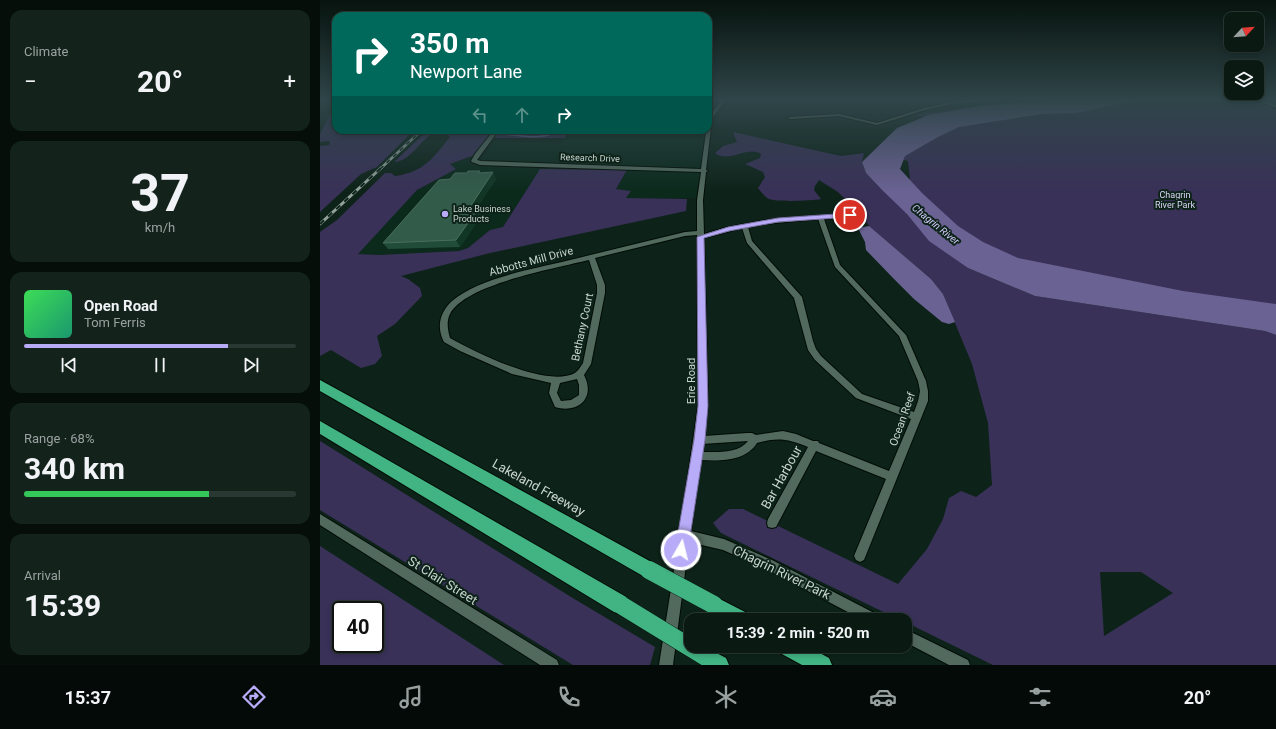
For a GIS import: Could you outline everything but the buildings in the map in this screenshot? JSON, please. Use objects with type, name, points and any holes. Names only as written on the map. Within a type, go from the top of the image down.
[{"type":"highway","name":"Lakeland Freeway","points":[[320,385],[727,613]]},
{"type":"highway","points":[[320,427],[621,605],[714,662]]},
{"type":"highway","points":[[800,653],[822,665]]},
{"type":"street","name":"Research Drive","points":[[494,134],[474,161],[480,163],[705,171]]},
{"type":"street","name":"Erie Road","points":[[666,665],[683,535],[699,440],[703,406],[700,200],[709,134]]},
{"type":"street","name":"Abbotts Mill Drive","points":[[579,375],[556,381],[515,372],[463,349],[447,340],[443,328],[446,314],[455,303],[485,285],[501,279],[591,256],[684,234],[728,229],[778,220],[850,215]]},
{"type":"street","name":"Ocean Reef","points":[[821,218],[837,266],[902,335],[922,381],[924,392],[923,401],[860,556]]},
{"type":"street","points":[[744,226],[749,242],[798,297],[809,341],[812,350],[818,358],[859,396],[916,417]]},
{"type":"street","name":"Bethany Court","points":[[556,381],[553,393],[558,404],[566,406],[574,404],[584,393],[584,386],[579,375],[587,364],[601,293],[601,285],[591,256]]},
{"type":"street","points":[[696,456],[728,455],[748,448],[754,440],[783,435],[815,444],[892,477]]},
{"type":"street","points":[[699,440],[747,437],[754,440]]},
{"type":"street","name":"Bar Harbour","points":[[772,523],[815,444]]},
{"type":"street","name":"St Clair Street","points":[[320,519],[552,665]]},
{"type":"street","name":"Chagrin River Park","points":[[683,535],[724,544],[768,564],[862,613]]},
{"type":"street","points":[[912,639],[963,665]]},
{"type":"shaded area","points":[[706,134],[702,169],[479,161],[495,141],[560,144],[566,136],[558,135]]},
{"type":"shaded area","points":[[471,158],[478,164],[540,169],[503,227],[490,230],[468,248],[459,251],[379,255],[357,254],[417,190],[456,169],[449,164]]},
{"type":"shaded area","points":[[628,169],[702,171],[697,198],[625,198],[630,191],[616,190]]},
{"type":"green space","points":[[322,130],[332,130],[332,134],[410,134],[377,167],[361,174],[320,212],[320,146],[329,145],[330,141],[320,142],[320,134]]},
{"type":"green space","name":"Chagrin River Park","points":[[921,130],[1276,130],[1276,320],[1043,294],[912,199],[908,161],[883,154]]},
{"type":"green space","points":[[733,132],[841,156],[864,153],[862,162],[866,173],[882,190],[968,268],[1035,296],[1265,331],[1276,335],[1276,665],[993,665],[912,625],[912,613],[886,613],[721,533],[713,523],[729,509],[743,509],[898,584],[927,549],[943,519],[949,498],[961,491],[976,497],[992,485],[988,423],[972,364],[943,294],[931,279],[871,228],[838,192],[819,180],[814,190],[821,199],[786,201],[769,199],[758,188],[765,177],[763,172],[745,164],[760,158],[761,154],[750,152],[726,157],[715,153],[723,146],[737,142]],"holes":[[[1100,572],[1141,572],[1173,593],[1104,636]]]},
{"type":"green space","points":[[424,134],[432,134],[410,155],[402,160],[394,162]]},
{"type":"green space","points":[[444,134],[490,134],[472,156],[450,164],[456,169],[417,190],[358,254],[379,255],[459,251],[468,248],[490,230],[503,227],[540,169],[627,170],[616,189],[631,191],[626,198],[687,199],[686,211],[490,253],[401,276],[408,279],[420,288],[422,296],[395,324],[377,336],[382,356],[375,364],[361,368],[331,350],[320,356],[320,232],[337,220],[385,173],[391,173],[395,176],[420,168],[432,158],[450,137]]},
{"type":"green space","points":[[498,134],[566,135],[565,138],[494,138]]},
{"type":"green space","points":[[320,441],[571,597],[655,647],[650,665],[573,665],[320,510]]},
{"type":"green space","points":[[320,546],[504,665],[320,665]]},
{"type":"water","name":"Chagrin River","points":[[895,130],[953,130],[905,156],[900,169],[922,193],[958,226],[983,242],[1018,258],[1183,291],[1276,304],[1276,335],[1265,331],[1035,296],[968,268],[929,241],[907,214],[866,173],[862,162]]},
{"type":"water","points":[[869,226],[931,279],[943,294],[955,322],[949,324],[942,322],[914,299],[866,250],[865,242],[858,228]]},
{"type":"waterway","points":[[504,134],[525,137],[539,137],[551,134]]},
{"type":"railway","points":[[380,169],[418,134]]},
{"type":"railway","points":[[320,224],[381,168]]},
{"type":"place","name":"Lake Business Products","points":[[445,214]]},
{"type":"route","points":[[681,550],[703,406],[701,237],[728,229],[778,220],[850,215]]}]
